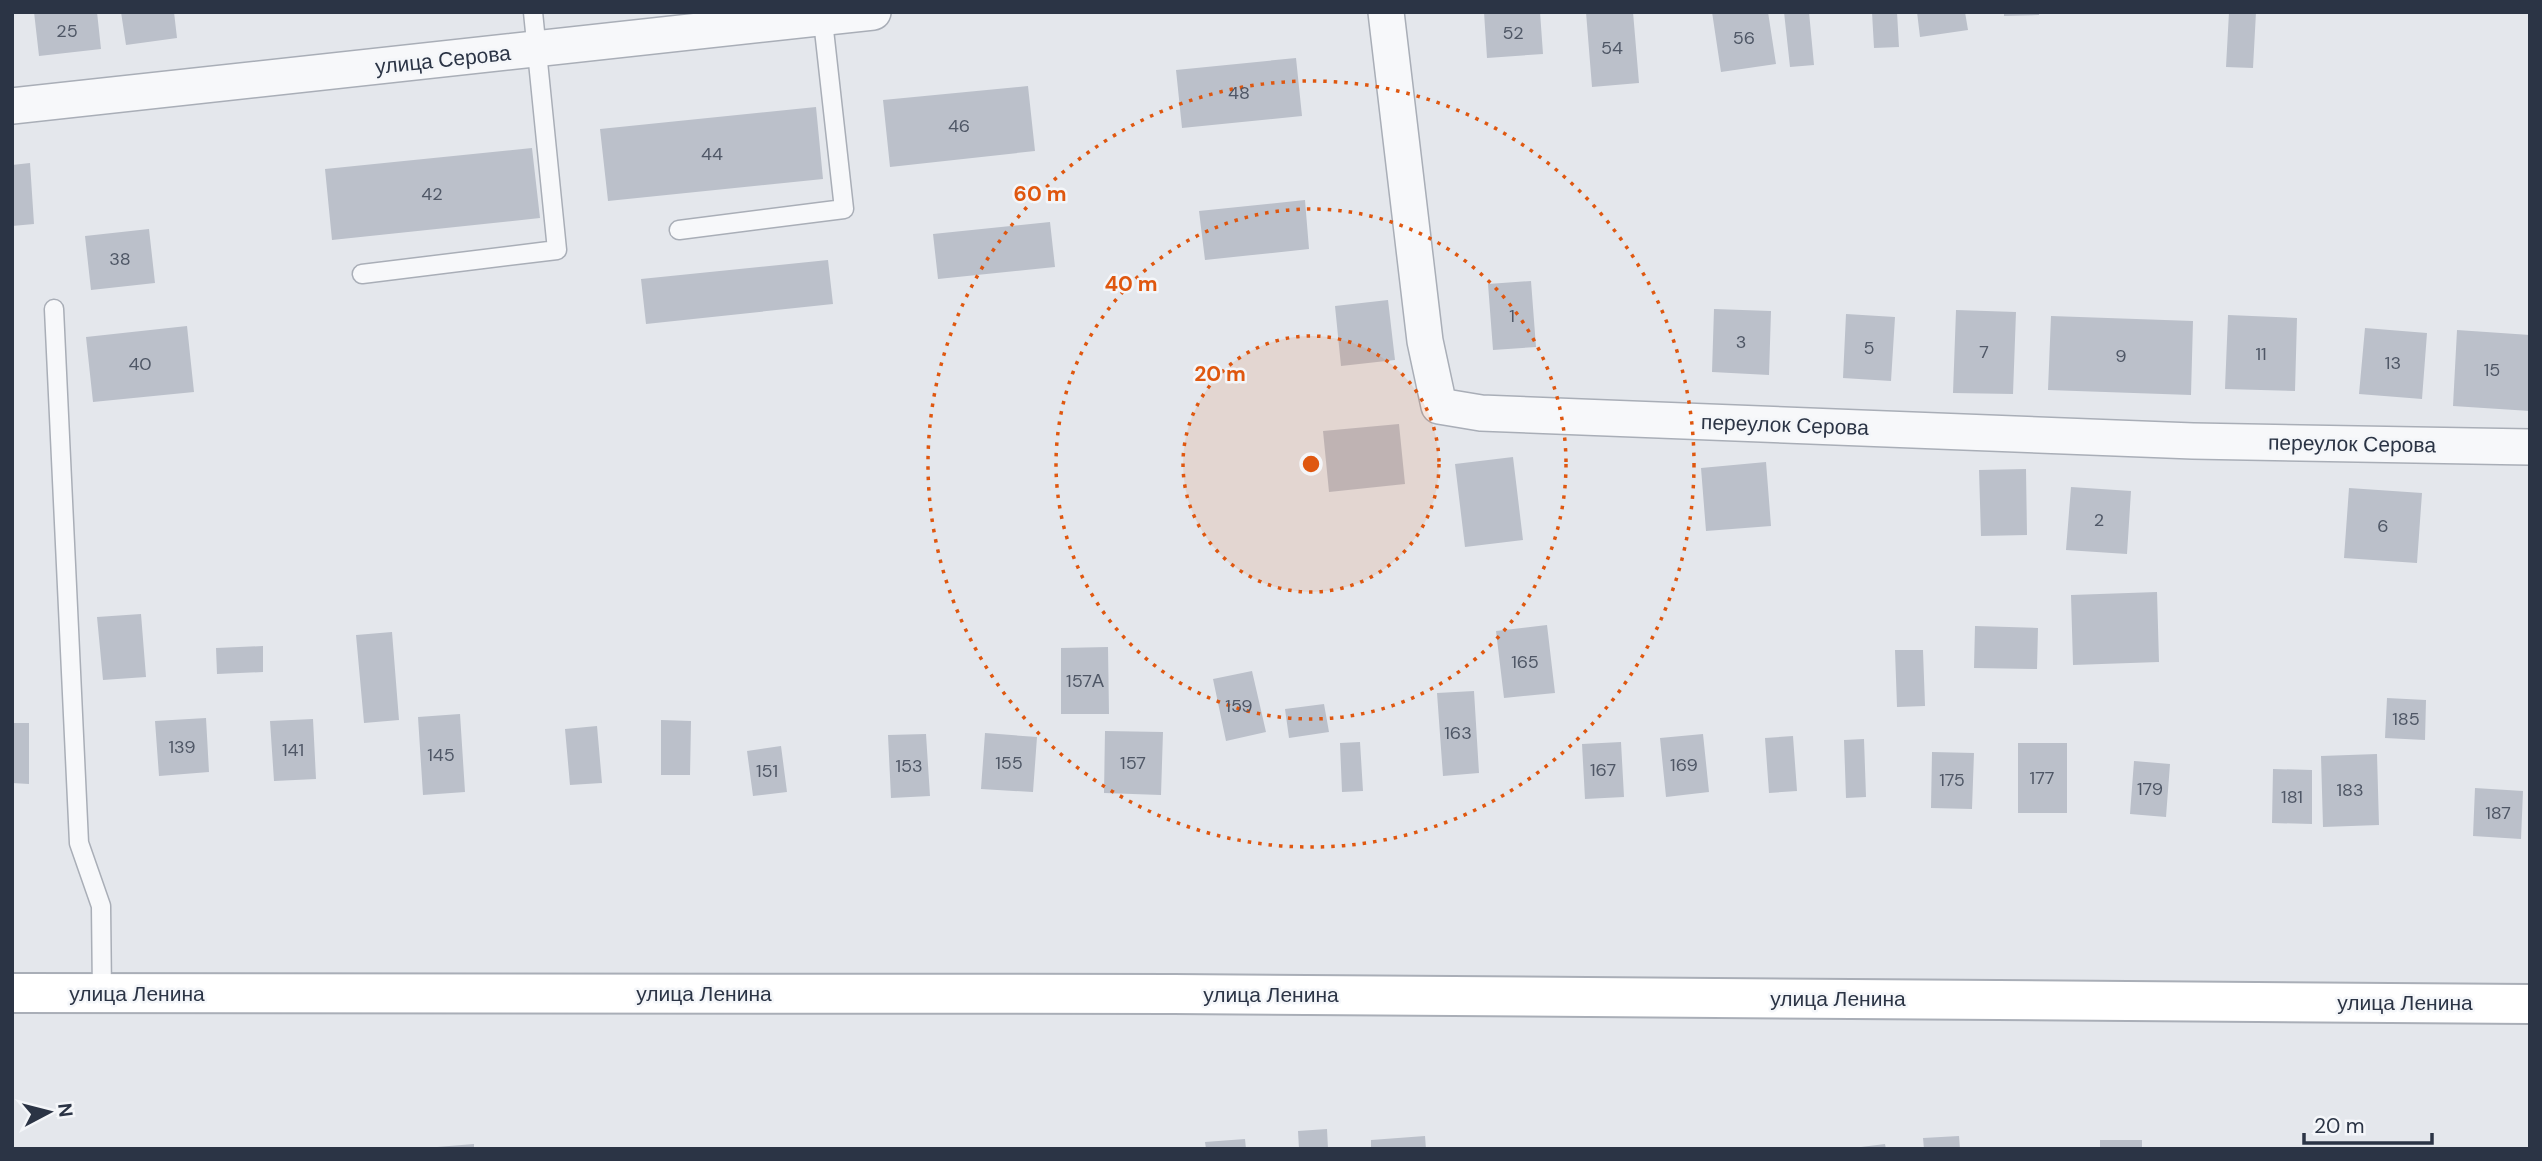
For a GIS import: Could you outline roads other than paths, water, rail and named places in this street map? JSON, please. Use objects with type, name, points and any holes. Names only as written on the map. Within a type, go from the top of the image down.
[{"type":"main road","name":"улица Ленина","points":[[12,993],[1173,994],[2530,1004]]},
{"type":"street","name":"улица Серова","points":[[12,106],[822,15],[873,12]]},
{"type":"street","name":"переулок Серова","points":[[1386,12],[1425,341],[1439,406],[1481,414],[2137,439],[2530,447]]},
{"type":"lane","points":[[362,274],[556,250],[533,12]]},
{"type":"lane","points":[[679,230],[844,209],[822,15]]},
{"type":"lane","points":[[54,310],[79,844],[101,906],[102,994]]}]
